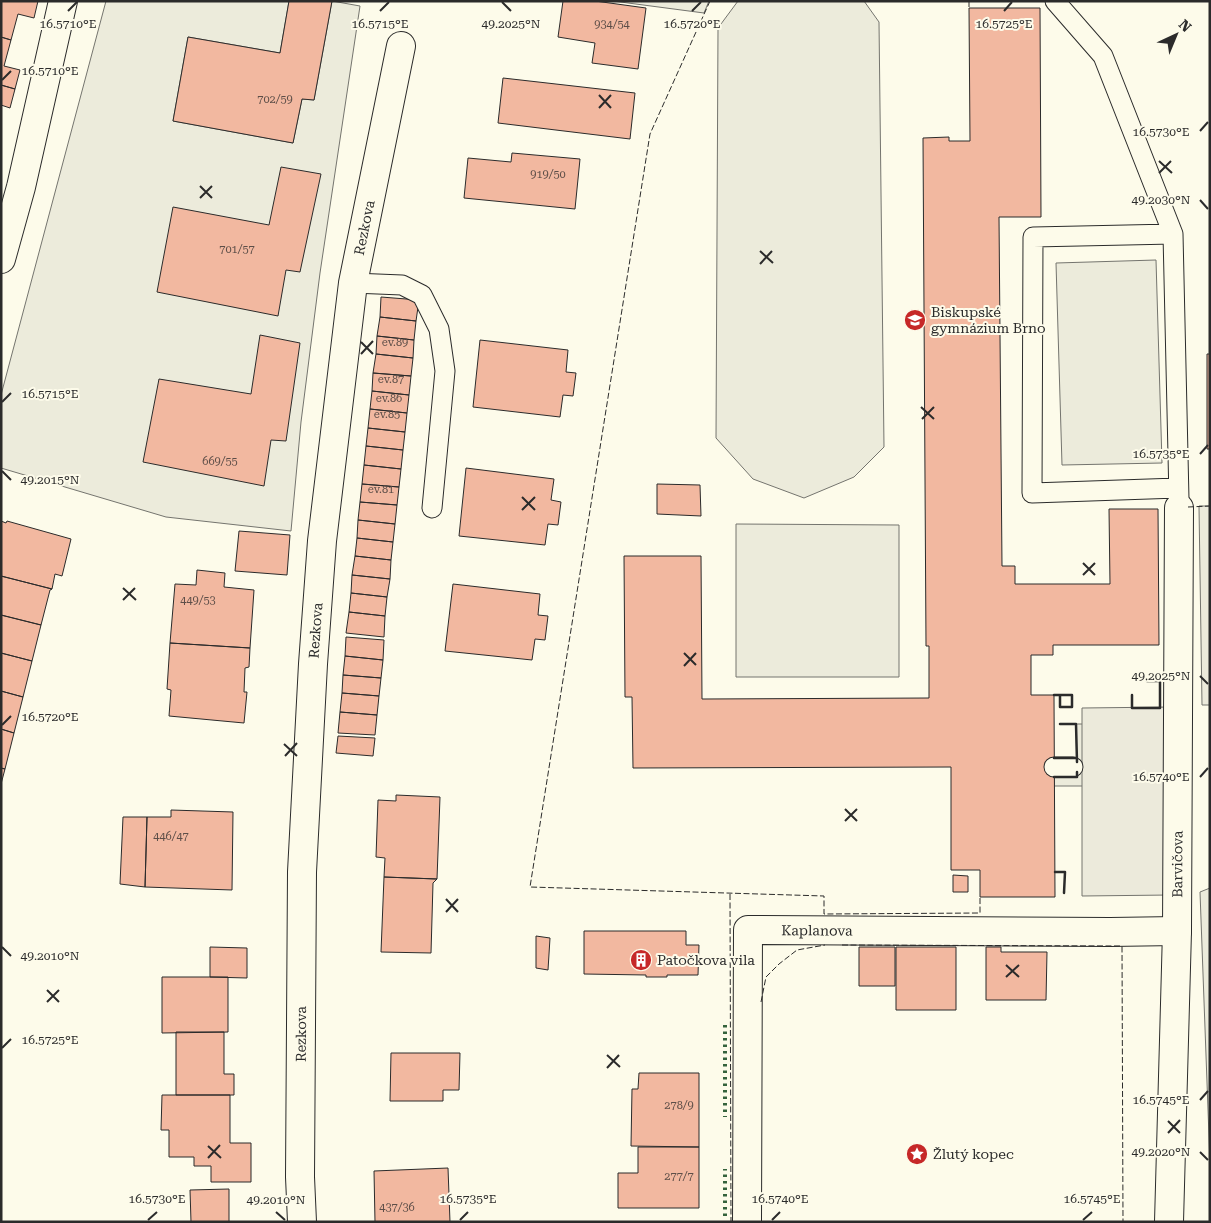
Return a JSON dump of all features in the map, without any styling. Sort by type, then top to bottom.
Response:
[{"type":"street","points":[[1,260],[21,187],[63,1]]},
{"type":"street","name":"Rezkova","points":[[302,1222],[300,1177],[302,872],[313,664],[322,541],[354,283],[401,46]]},
{"type":"street","name":"Barvičova","points":[[1169,1222],[1177,931],[1179,498]]},
{"type":"street","name":"Kaplanova","points":[[747,1222],[748,930],[1177,931]]},
{"type":"lane","points":[[1055,1],[1103,56],[1173,234],[1179,498],[1032,493],[1033,237],[1173,234]]},
{"type":"lane","points":[[354,283],[402,285],[422,295],[439,329],[445,371],[432,508]]},
{"type":"lane","points":[[1054,767],[1073,767]]},
{"type":"shaded area","points":[[106,1],[289,1],[280,53],[188,37],[173,121],[293,143],[302,99],[314,100],[332,1],[360,6],[320,273],[301,422],[291,531],[166,517],[1,468],[1,395]]},
{"type":"shaded area","points":[[613,1],[709,1],[704,13]]},
{"type":"shaded area","points":[[738,1],[864,1],[879,22],[884,447],[854,477],[804,498],[753,479],[716,438],[718,28]]},
{"type":"shaded area","points":[[1156,260],[1162,463],[1062,465],[1056,263]]},
{"type":"shaded area","points":[[1199,506],[1210,506],[1210,705],[1202,705]]},
{"type":"shaded area","points":[[736,524],[899,525],[899,677],[736,677]]},
{"type":"shaded area","points":[[1170,707],[1170,895],[1082,896],[1082,708]]},
{"type":"shaded area","points":[[1076,724],[1083,724],[1083,786],[1054,786],[1054,777],[1077,777]]},
{"type":"shaded area","points":[[1210,888],[1210,1164],[1200,892]]},
{"type":"building","points":[[1,1],[38,1],[34,18],[18,14],[11,40],[1,37]]},
{"type":"building","points":[[289,1],[332,1],[314,100],[302,99],[293,143],[173,121],[188,37],[280,53]]},
{"type":"building","points":[[563,1],[595,1],[646,8],[638,69],[592,63],[595,43],[558,37]]},
{"type":"building","points":[[969,8],[1040,8],[1041,217],[999,217],[1002,566],[1015,566],[1015,584],[1110,584],[1109,509],[1158,509],[1159,645],[1053,645],[1053,655],[1031,655],[1031,695],[1054,695],[1055,897],[980,897],[980,870],[951,870],[951,767],[633,768],[632,697],[625,697],[624,556],[701,556],[702,699],[929,698],[929,646],[926,646],[923,138],[949,137],[949,141],[970,141]]},
{"type":"building","points":[[1,37],[11,40],[4,66],[20,70],[15,89],[1,85]]},
{"type":"building","points":[[503,78],[635,93],[630,139],[498,123]]},
{"type":"building","points":[[1,85],[15,89],[10,108],[1,105]]},
{"type":"building","points":[[512,153],[580,159],[575,209],[464,198],[468,158],[511,162]]},
{"type":"building","points":[[281,167],[321,174],[300,272],[286,270],[278,316],[157,292],[173,207],[269,225]]},
{"type":"building","points":[[381,297],[419,300],[416,321],[380,317]]},
{"type":"building","points":[[380,317],[416,321],[414,340],[377,336]]},
{"type":"building","points":[[260,335],[300,343],[286,441],[271,440],[264,486],[143,462],[159,379],[251,394]]},
{"type":"building","points":[[377,336],[414,340],[413,358],[376,354]]},
{"type":"building","points":[[480,340],[568,350],[566,372],[576,373],[573,396],[563,395],[560,417],[473,407]]},
{"type":"building","points":[[376,354],[413,358],[411,376],[373,373]]},
{"type":"building","points":[[1207,354],[1210,354],[1210,449],[1207,449]]},
{"type":"building","points":[[373,373],[411,376],[409,395],[372,391]]},
{"type":"building","points":[[372,391],[409,395],[407,413],[370,409]]},
{"type":"building","points":[[370,409],[407,413],[405,432],[368,428]]},
{"type":"building","points":[[368,428],[405,432],[403,450],[366,446]]},
{"type":"building","points":[[366,446],[403,450],[401,469],[364,465]]},
{"type":"building","points":[[364,465],[401,469],[399,487],[362,484]]},
{"type":"building","points":[[466,468],[554,479],[551,500],[561,502],[558,525],[548,524],[545,545],[459,536]]},
{"type":"building","points":[[362,484],[399,487],[397,505],[360,502]]},
{"type":"building","points":[[657,484],[700,485],[701,516],[657,514]]},
{"type":"building","points":[[360,502],[397,505],[395,524],[358,520]]},
{"type":"building","points":[[358,520],[395,524],[393,542],[357,538]]},
{"type":"building","points":[[1,521],[71,539],[62,576],[55,574],[52,589],[1,576]]},
{"type":"building","points":[[239,531],[290,535],[287,575],[235,571]]},
{"type":"building","points":[[357,538],[393,542],[391,560],[355,556]]},
{"type":"building","points":[[355,556],[391,560],[390,579],[352,575]]},
{"type":"building","points":[[197,570],[225,573],[224,587],[254,590],[250,648],[170,643],[175,584],[196,585]]},
{"type":"building","points":[[352,575],[390,579],[387,597],[351,593]]},
{"type":"building","points":[[1,576],[52,589],[50,590],[41,625],[1,615]]},
{"type":"building","points":[[453,584],[540,594],[538,615],[548,616],[545,640],[535,639],[532,660],[445,651]]},
{"type":"building","points":[[351,593],[387,597],[385,616],[349,612]]},
{"type":"building","points":[[349,612],[385,616],[384,637],[346,633]]},
{"type":"building","points":[[1,615],[41,625],[32,661],[1,653]]},
{"type":"building","points":[[346,637],[384,640],[383,660],[345,656]]},
{"type":"building","points":[[170,643],[250,648],[249,667],[245,668],[244,692],[247,692],[244,723],[169,716],[171,690],[167,689]]},
{"type":"building","points":[[1,653],[32,661],[23,697],[1,691]]},
{"type":"building","points":[[345,656],[383,660],[381,678],[343,675]]},
{"type":"building","points":[[343,675],[381,678],[379,696],[342,693]]},
{"type":"building","points":[[1,691],[23,697],[14,733],[1,729]]},
{"type":"building","points":[[342,693],[379,696],[377,715],[340,712]]},
{"type":"building","points":[[340,712],[377,715],[375,735],[338,733]]},
{"type":"building","points":[[1,729],[14,733],[5,769],[1,768]]},
{"type":"building","points":[[338,736],[375,738],[373,756],[336,753]]},
{"type":"building","points":[[1,768],[5,769],[1,784]]},
{"type":"building","points":[[396,795],[440,797],[437,879],[384,877],[385,858],[376,857],[378,800],[396,801]]},
{"type":"building","points":[[171,810],[233,812],[232,890],[145,887],[147,817],[171,817]]},
{"type":"building","points":[[123,817],[147,817],[145,887],[120,884]]},
{"type":"building","points":[[953,875],[968,876],[968,892],[953,892]]},
{"type":"building","points":[[384,877],[437,879],[433,883],[431,953],[381,952]]},
{"type":"building","name":"Patočkova vila","points":[[584,931],[686,931],[686,945],[699,945],[698,975],[646,977],[646,975],[584,974]]},
{"type":"building","points":[[536,936],[550,938],[548,970],[536,968]]},
{"type":"building","points":[[210,947],[247,948],[247,978],[210,977]]},
{"type":"building","points":[[859,947],[895,947],[895,986],[859,986]]},
{"type":"building","points":[[896,947],[956,947],[956,1010],[896,1010]]},
{"type":"building","points":[[986,947],[1001,947],[1001,952],[1047,952],[1046,1000],[986,1000]]},
{"type":"building","points":[[162,977],[228,977],[228,1032],[162,1033]]},
{"type":"building","points":[[176,1032],[224,1032],[224,1074],[234,1074],[234,1095],[176,1095]]},
{"type":"building","points":[[391,1053],[460,1053],[459,1090],[443,1090],[443,1101],[390,1101]]},
{"type":"building","points":[[639,1073],[699,1073],[699,1147],[631,1146],[632,1089],[638,1089]]},
{"type":"building","points":[[162,1095],[230,1095],[230,1143],[251,1143],[251,1182],[211,1182],[211,1166],[194,1166],[194,1157],[169,1157],[169,1130],[161,1130]]},
{"type":"building","points":[[638,1147],[699,1147],[699,1208],[618,1208],[618,1173],[638,1173]]},
{"type":"building","points":[[448,1168],[450,1222],[375,1222],[374,1171]]},
{"type":"building","points":[[229,1189],[229,1222],[191,1222],[190,1190]]},
{"type":"hedge","points":[[725,1025],[725,1117]]},
{"type":"hedge","points":[[725,1169],[725,1216]]},
{"type":"fence","points":[[710,1],[650,134],[530,887],[824,896],[824,914],[980,913],[980,897]]},
{"type":"fence","points":[[969,1],[969,8]]},
{"type":"fence","points":[[1188,507],[1210,506]]},
{"type":"fence","points":[[730,894],[731,1222]]},
{"type":"fence","points":[[761,1002],[766,977],[779,964],[797,950],[825,945]]},
{"type":"fence","points":[[842,945],[1122,946],[1123,1222]]},
{"type":"wall","points":[[1132,695],[1132,708],[1160,708],[1160,681],[1147,681]]},
{"type":"wall","points":[[1054,695],[1072,695],[1072,707],[1060,707],[1060,695]]},
{"type":"wall","points":[[1060,724],[1076,724],[1077,762]]},
{"type":"wall","points":[[1054,758],[1076,758]]},
{"type":"wall","points":[[1054,777],[1077,777],[1077,772]]},
{"type":"wall","points":[[1055,872],[1065,872],[1064,893]]},
{"type":"place","name":"Biskupské gymnázium Brno","points":[[915,320]]},
{"type":"place","name":"Patočkova vila","points":[[641,960]]},
{"type":"place","name":"Žlutý kopec","points":[[917,1154]]}]
